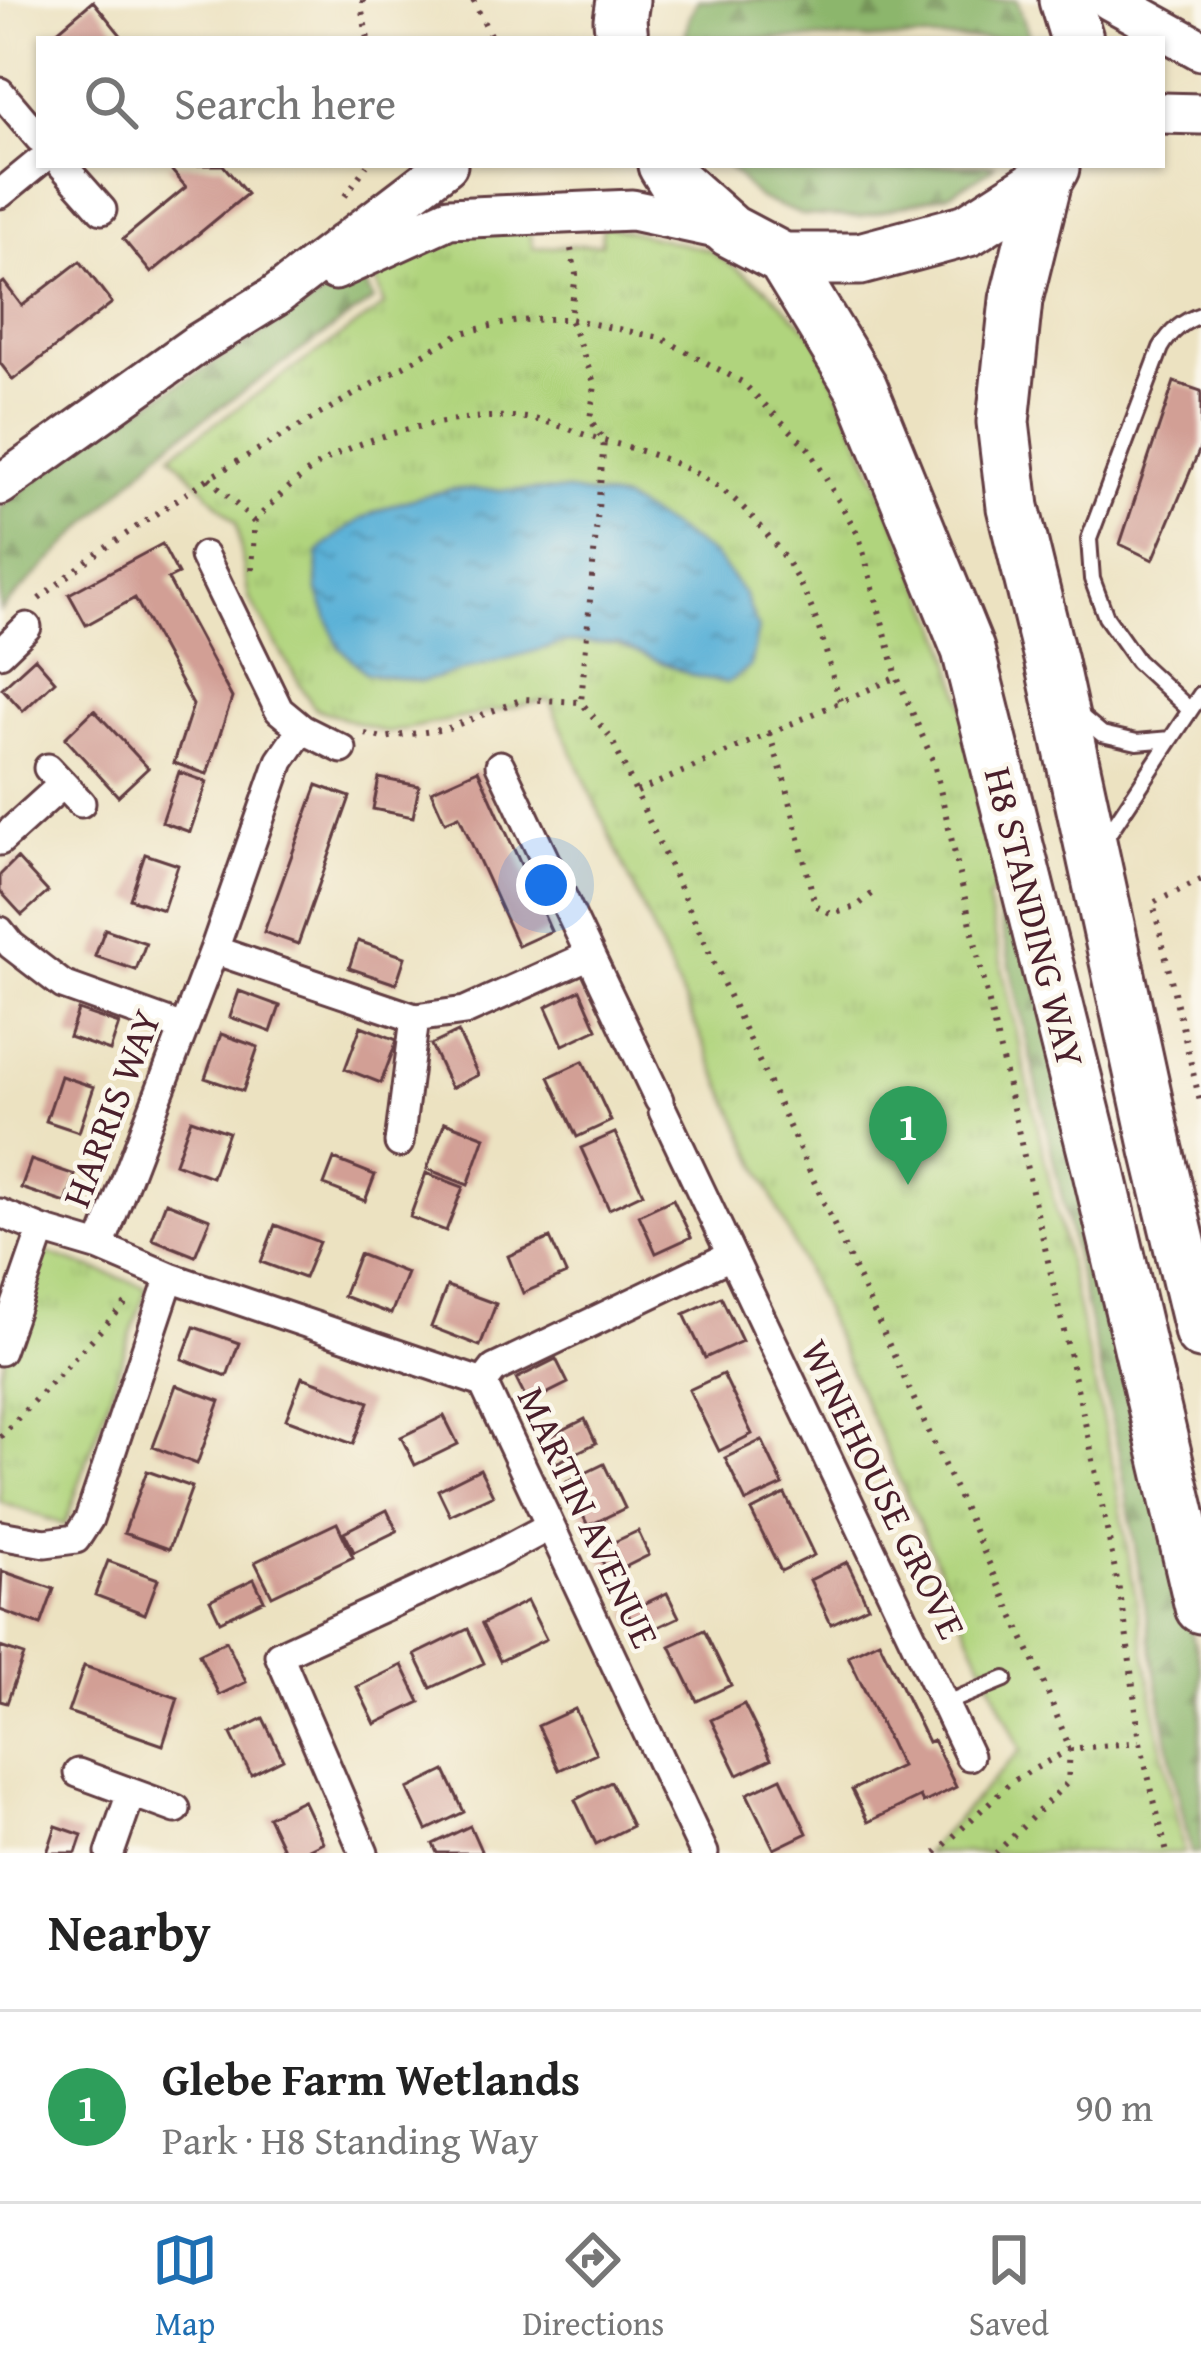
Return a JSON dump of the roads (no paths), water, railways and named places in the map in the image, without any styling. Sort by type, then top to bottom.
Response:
[{"type":"highway","points":[[1065,0],[1076,36]]},
{"type":"highway","points":[[666,168],[730,231],[784,259],[860,259],[968,230],[1050,173]]},
{"type":"highway","name":"H8 STANDING WAY","points":[[1050,173],[1016,300],[1003,422],[1013,507],[1201,1334]]},
{"type":"highway","name":"H8 STANDING WAY","points":[[784,259],[861,387],[968,650],[1098,1168],[1201,1606]]},
{"type":"street","points":[[1109,0],[1201,50]]},
{"type":"street","points":[[0,92],[36,134]]},
{"type":"street","points":[[1165,112],[1201,114]]},
{"type":"street","points":[[0,194],[36,164]]},
{"type":"street","points":[[65,168],[102,210]]},
{"type":"street","points":[[0,485],[196,345],[274,297],[443,168]]},
{"type":"street","points":[[274,297],[449,218],[632,210],[730,231]]},
{"type":"street","points":[[203,556],[279,710],[302,729],[347,740]]},
{"type":"street","points":[[0,653],[33,613]]},
{"type":"street","name":"HARRIS WAY","points":[[163,1274],[100,1247],[214,950],[280,761],[302,729]]},
{"type":"street","name":"WINEHOUSE GROVE","points":[[500,765],[969,1756]]},
{"type":"street","points":[[0,841],[64,785]]},
{"type":"street","points":[[0,931],[63,985],[184,1028]]},
{"type":"street","points":[[214,950],[415,1018],[465,1011],[590,955]]},
{"type":"street","points":[[398,1143],[415,1018]]},
{"type":"street","points":[[0,1213],[100,1247]]},
{"type":"street","points":[[0,1351],[42,1230]]},
{"type":"street","points":[[483,1383],[494,1369],[730,1256]]},
{"type":"street","points":[[0,1535],[45,1543],[76,1539],[89,1519],[163,1274]]},
{"type":"street","name":"MARTIN AVENUE","points":[[163,1274],[483,1383],[704,1853]]},
{"type":"street","points":[[364,1853],[279,1655],[548,1527]]},
{"type":"street","points":[[78,1773],[176,1809]]},
{"type":"street","points":[[110,1853],[131,1793]]},
{"type":"lane","points":[[1190,710],[1137,661],[1106,617],[1092,579],[1089,539],[1161,348],[1169,335],[1201,316]]},
{"type":"lane","points":[[1051,662],[1074,710],[1102,734],[1137,742],[1171,739]]},
{"type":"lane","points":[[1094,857],[1201,694]]},
{"type":"lane","points":[[944,1704],[1005,1679]]},
{"type":"water","points":[[452,489],[568,491],[623,500],[669,526],[715,556],[744,594],[758,629],[750,667],[727,683],[694,676],[618,644],[568,642],[421,682],[366,673],[338,646],[317,589],[318,553],[349,527],[380,510]]},
{"type":"place","name":"Glebe Farm Wetlands","points":[[908,1185]]}]
